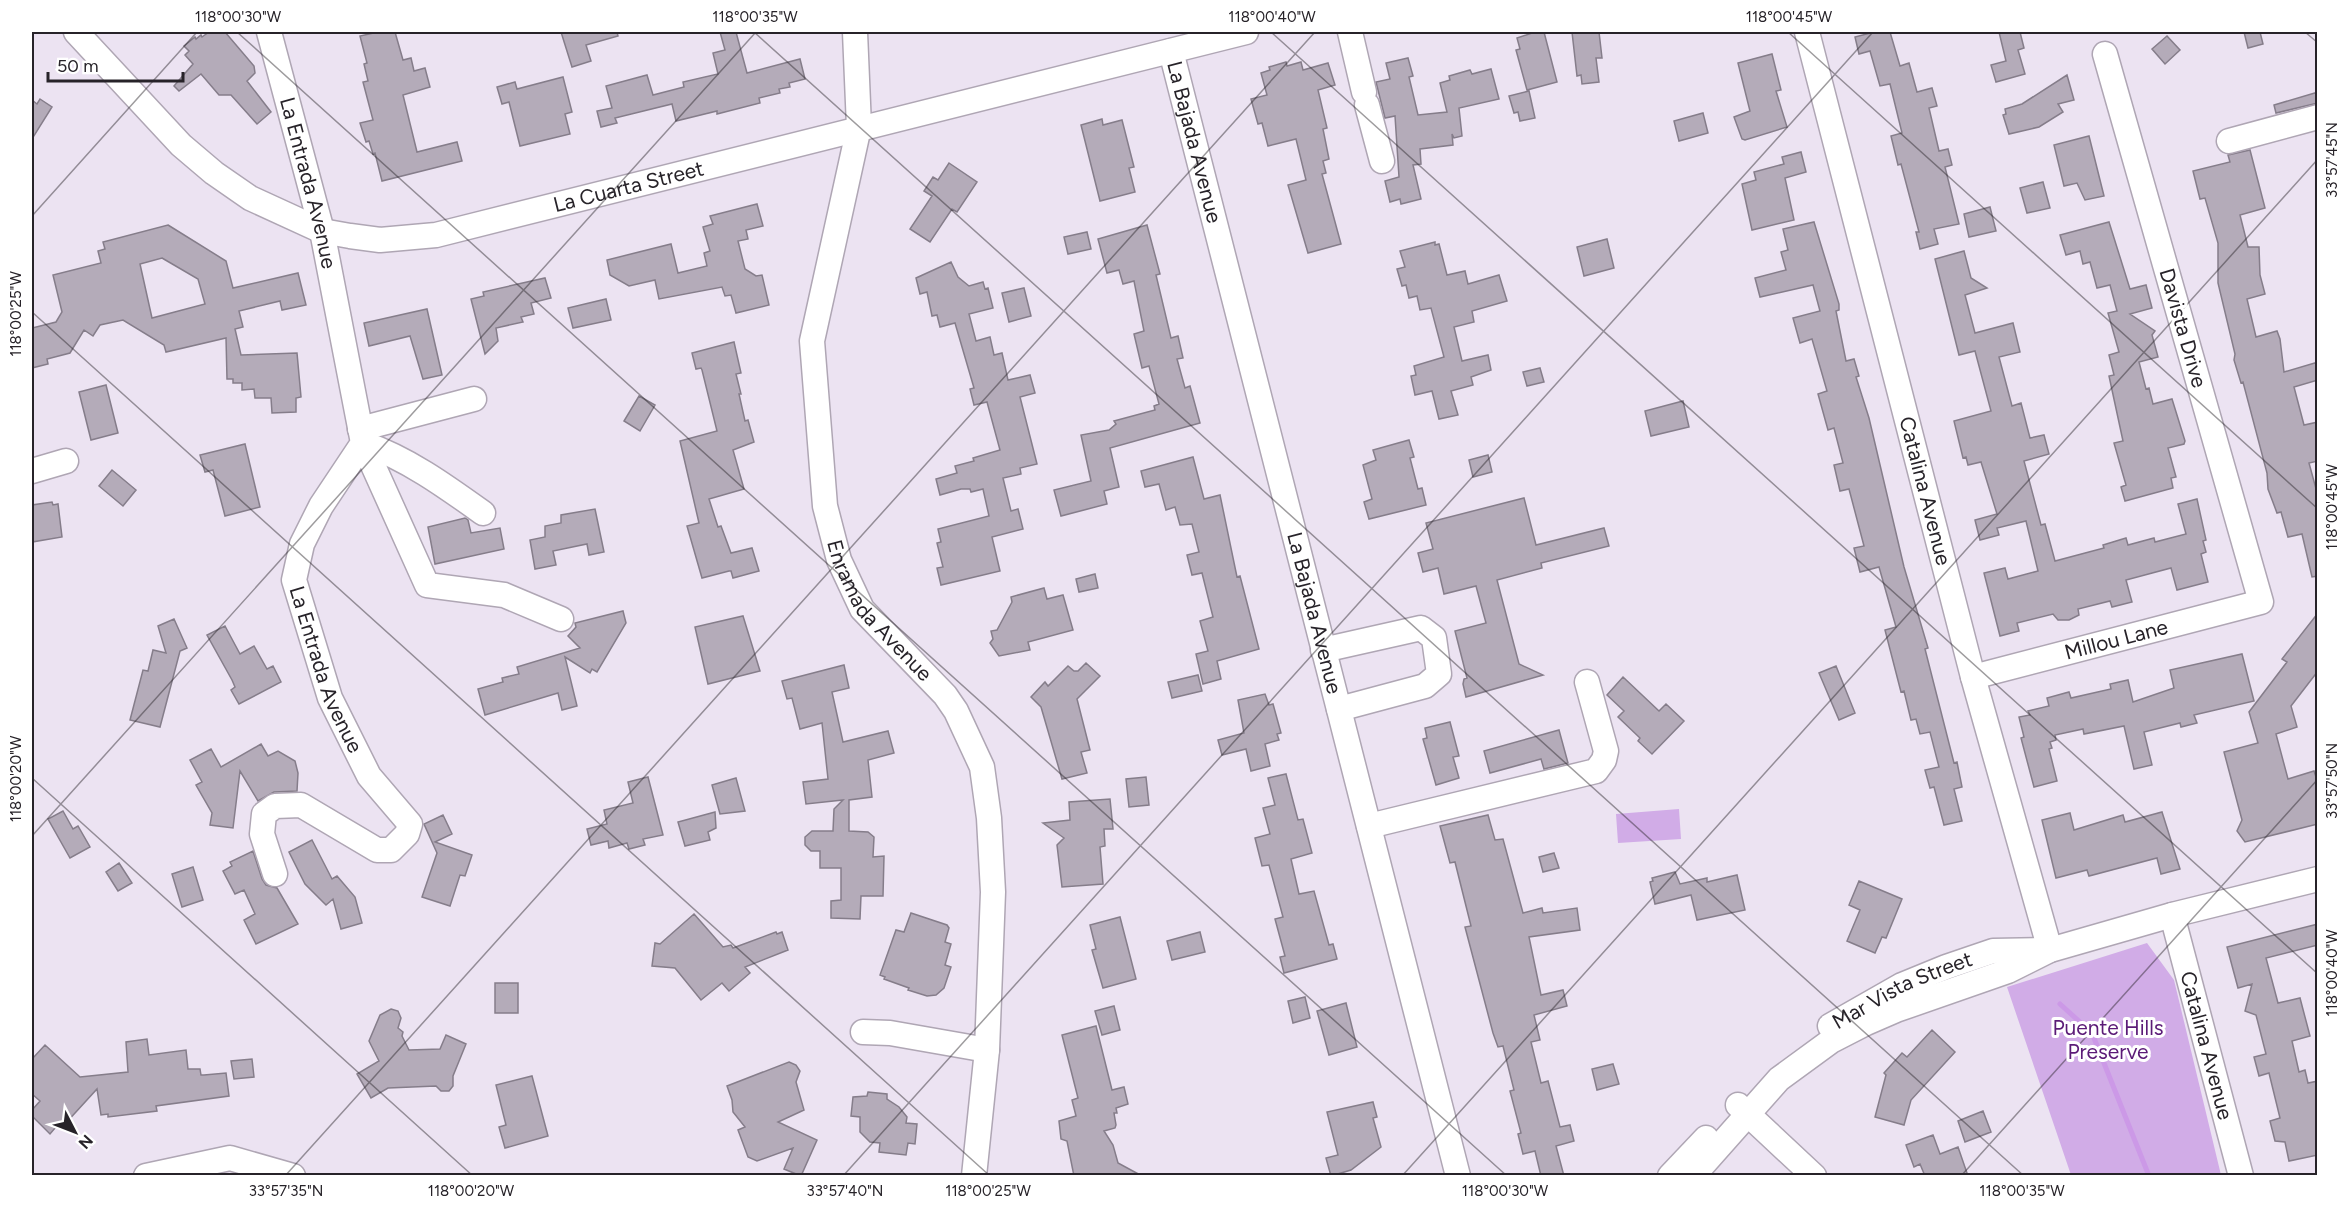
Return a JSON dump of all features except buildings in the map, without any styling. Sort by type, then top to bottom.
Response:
[{"type":"street","name":"La Cuarta Street","points":[[76,32],[181,145],[214,173],[250,198],[322,231],[380,240],[436,235],[1246,32]]},
{"type":"street","name":"La Entrada Avenue","points":[[269,32],[322,231],[361,436],[427,585],[504,595],[561,619]]},
{"type":"street","name":"Enramada Avenue","points":[[855,32],[859,128],[812,341],[825,506],[839,560],[862,609],[945,695],[956,711],[982,767],[993,892],[987,1050],[974,1176]]},
{"type":"street","points":[[1350,32],[1382,161]]},
{"type":"street","name":"Catalina Avenue","points":[[1807,32],[1973,676],[2050,950]]},
{"type":"street","name":"La Bajada Avenue","points":[[1171,51],[1458,1176]]},
{"type":"street","name":"Davista Drive","points":[[2105,54],[2261,602]]},
{"type":"street","points":[[2229,141],[2318,117]]},
{"type":"street","points":[[361,436],[474,399]]},
{"type":"street","name":"La Entrada Avenue","points":[[275,874],[262,834],[264,814],[275,806],[301,805],[377,850],[391,850],[407,834],[410,824],[369,776],[330,698],[294,580],[302,544],[361,436]]},
{"type":"street","points":[[361,436],[422,470],[483,513]]},
{"type":"street","points":[[32,471],[66,461]]},
{"type":"street","name":"Millou Lane","points":[[1973,676],[2261,602]]},
{"type":"street","points":[[1323,650],[1421,628],[1434,638],[1439,674],[1434,681],[1425,686],[1339,709]]},
{"type":"street","points":[[1368,826],[1596,771],[1604,760],[1606,751],[1587,682]]},
{"type":"street","name":"Mar Vista Street","points":[[1693,1176],[1743,1109],[1782,1062],[1833,1024],[1902,985],[1993,951],[2050,950],[2172,915],[2318,879]]},
{"type":"street","name":"Catalina Avenue","points":[[2172,915],[2241,1176]]},
{"type":"street","points":[[863,1032],[890,1033],[987,1050]]},
{"type":"street","points":[[1743,1109],[1814,1176]]},
{"type":"street","name":"Mar Vista Street","points":[[1670,1176],[1743,1109]]},
{"type":"street","points":[[146,1176],[230,1158],[293,1176]]},
{"type":"green space","points":[[1679,809],[1681,839],[1618,843],[1616,814]]},
{"type":"green space","name":"Puente Hills Preserve","points":[[2147,943],[2174,980],[2221,1175],[2071,1175],[2007,987]]},
{"type":"waterway","points":[[2060,1004],[2092,1033],[2149,1176]]}]
